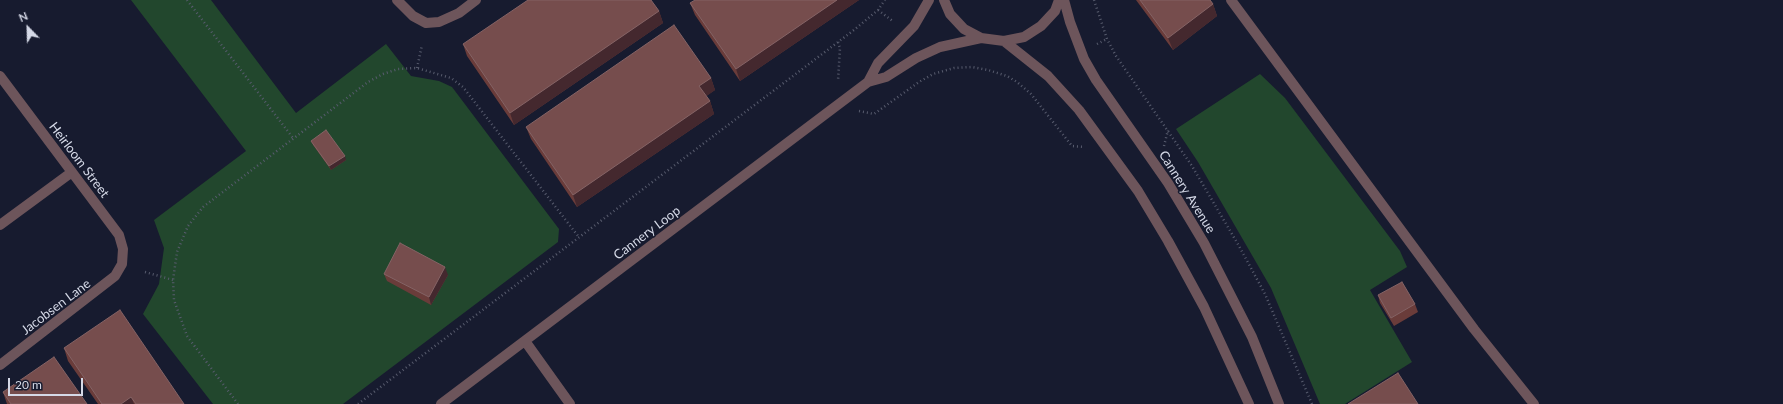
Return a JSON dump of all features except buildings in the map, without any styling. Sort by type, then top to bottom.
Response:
[{"type":"street","points":[[397,0],[413,16],[426,23],[439,22],[459,13],[476,0]]},
{"type":"street","points":[[868,82],[878,63],[914,26],[930,0]]},
{"type":"street","points":[[944,0],[950,14],[964,29],[981,38],[1004,41],[1024,37],[1042,26],[1055,11],[1059,0]]},
{"type":"street","name":"Cannery Avenue","points":[[1064,0],[1070,22],[1084,59],[1096,80],[1168,183],[1204,243],[1252,337],[1280,404]]},
{"type":"street","points":[[1231,0],[1474,329],[1534,404]]},
{"type":"street","points":[[868,82],[886,77],[916,58],[935,49],[981,38]]},
{"type":"street","points":[[1004,41],[1048,76],[1079,110],[1138,191],[1168,241],[1204,307],[1249,404]]},
{"type":"street","name":"Heirloom Street","points":[[0,76],[119,235],[123,249],[122,264]]},
{"type":"street","name":"Cannery Loop","points":[[441,404],[868,82]]},
{"type":"street","points":[[0,225],[72,172]]},
{"type":"street","name":"Jacobsen Lane","points":[[0,365],[106,285],[115,276],[122,264]]},
{"type":"street","points":[[525,341],[570,404]]},
{"type":"path","points":[[187,0],[293,138]]},
{"type":"path","points":[[358,404],[578,236],[838,42],[878,10],[885,0]]},
{"type":"path","points":[[1094,0],[1107,39],[1116,56],[1192,166],[1265,294],[1312,404]]},
{"type":"path","points":[[878,10],[900,26]]},
{"type":"path","points":[[838,42],[840,48],[836,106],[874,114],[919,82],[934,74],[954,68],[972,67],[988,70],[1006,76],[1017,82],[1031,94],[1072,146]]},
{"type":"path","points":[[418,68],[422,45]]},
{"type":"path","points":[[238,404],[187,336],[174,300],[173,280],[177,252],[188,226],[203,207],[368,82],[383,74],[398,69],[418,68],[451,78],[463,87],[578,236]]},
{"type":"path","points":[[145,272],[173,280]]},
{"type":"green space","points":[[131,0],[211,0],[296,113],[386,44],[411,76],[439,81],[452,87],[559,229],[558,242],[343,404],[213,404],[143,314],[159,284],[164,248],[154,220],[246,151]]},
{"type":"green space","points":[[1260,74],[1285,98],[1400,251],[1407,267],[1370,290],[1412,362],[1345,404],[1320,404],[1271,288],[1198,162],[1176,129]]}]
